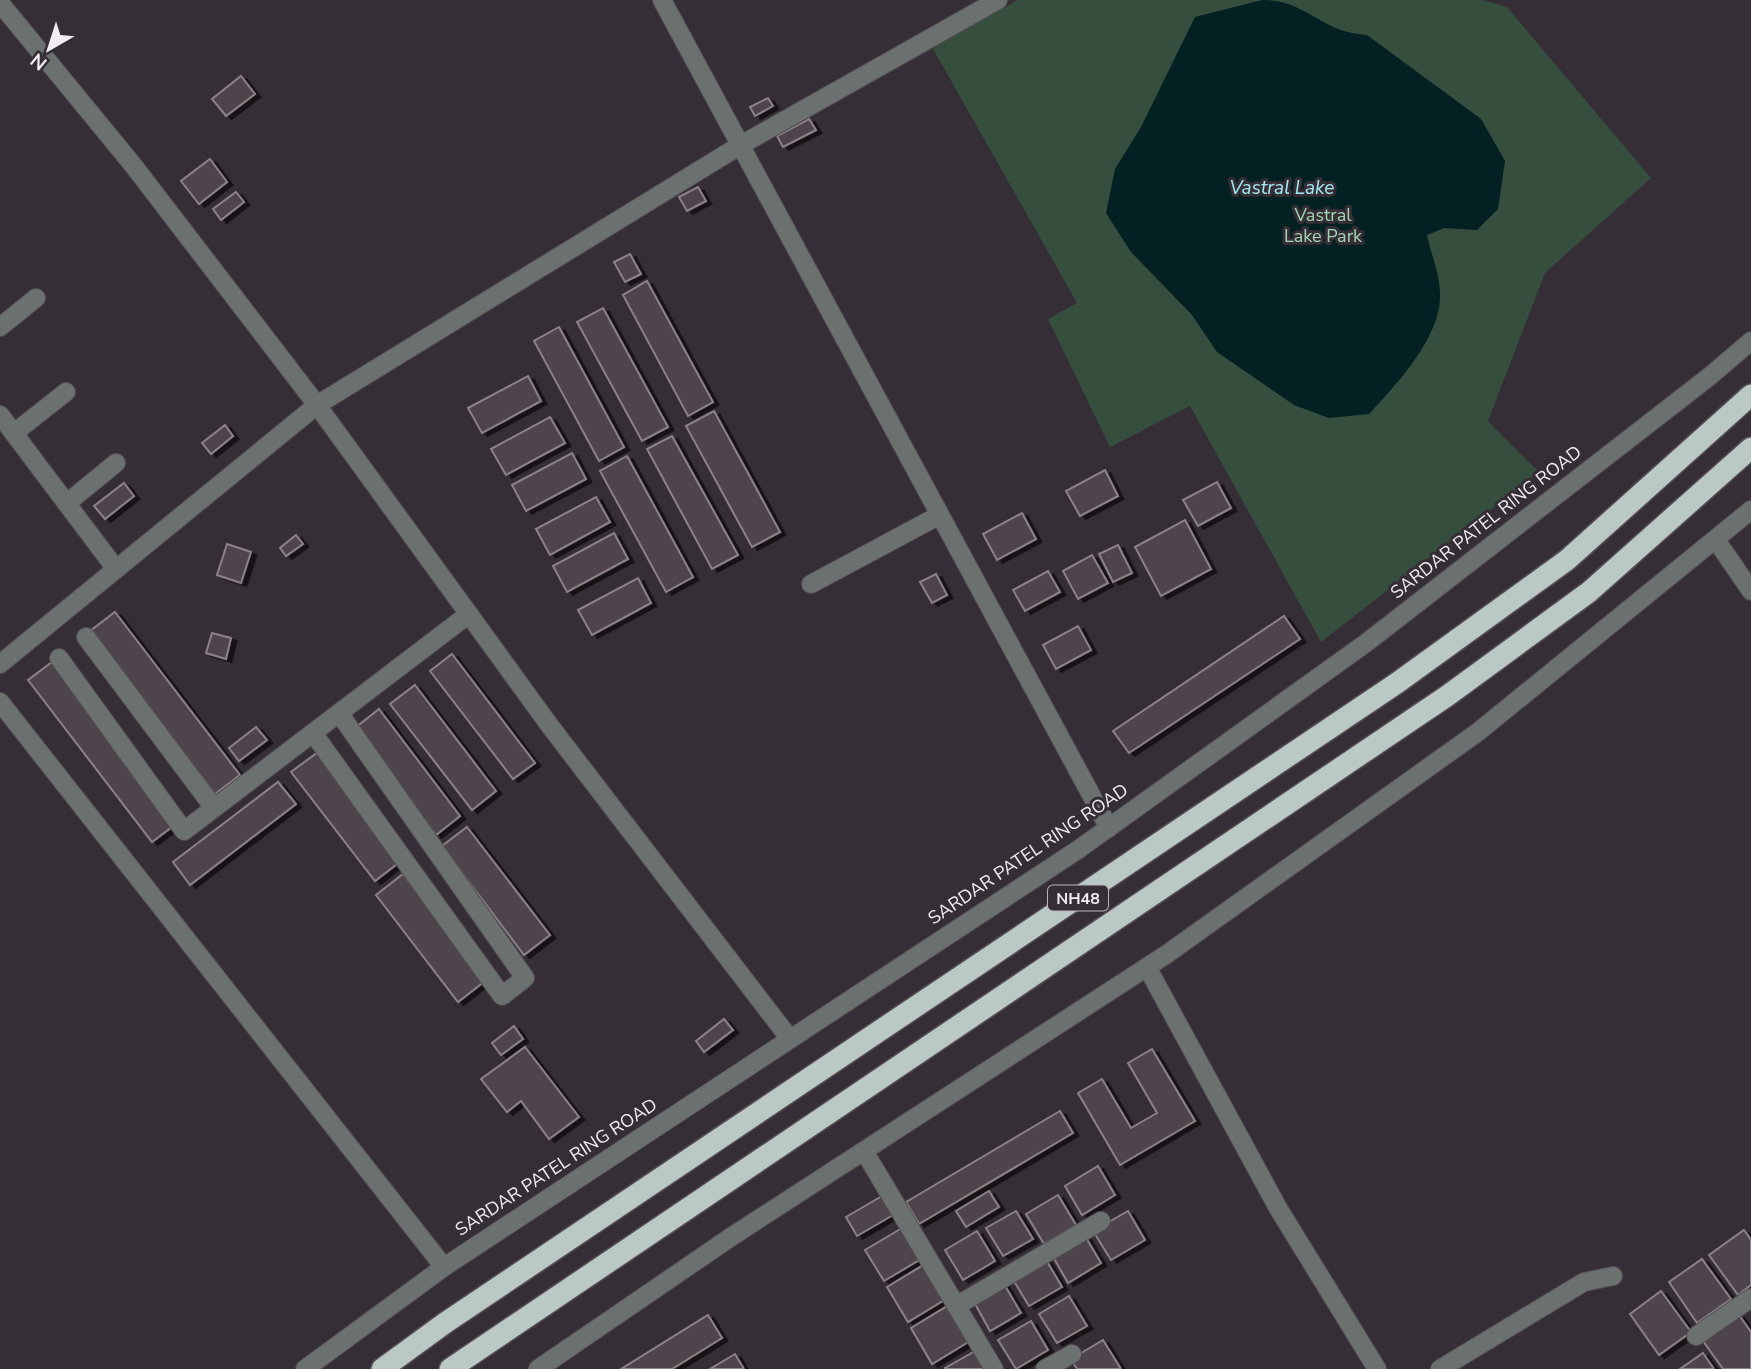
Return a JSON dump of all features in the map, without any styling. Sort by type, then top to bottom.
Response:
[{"type":"highway","name":"NH48","points":[[382,1369],[444,1323],[1398,683],[1567,560],[1751,395]]},
{"type":"highway","name":"NH48","points":[[450,1369],[1447,696],[1589,592],[1751,448]]},
{"type":"street","points":[[662,0],[938,516],[1109,828]]},
{"type":"street","points":[[0,664],[317,405],[739,145],[998,0]]},
{"type":"street","points":[[0,3],[133,165],[317,405],[558,737],[790,1039]]},
{"type":"street","points":[[0,327],[36,299]]},
{"type":"street","name":"SARDAR PATEL RING ROAD","points":[[305,1369],[444,1267],[1109,828],[1366,643],[1751,341]]},
{"type":"street","points":[[14,433],[66,392]]},
{"type":"street","points":[[0,415],[116,569]]},
{"type":"street","points":[[67,503],[116,463]]},
{"type":"street","points":[[538,1369],[864,1151],[1147,967],[1478,732],[1751,510]]},
{"type":"street","points":[[811,584],[938,516]]},
{"type":"street","points":[[1716,540],[1751,591]]},
{"type":"street","points":[[59,658],[184,831],[468,614]]},
{"type":"street","points":[[86,637],[214,808]]},
{"type":"street","points":[[0,702],[444,1267]]},
{"type":"street","points":[[313,733],[502,996],[526,978],[339,713]]},
{"type":"street","points":[[1147,967],[1279,1208],[1377,1369]]},
{"type":"street","points":[[864,1151],[994,1369]]},
{"type":"street","points":[[956,1306],[1101,1221]]},
{"type":"street","points":[[1440,1369],[1584,1282],[1614,1276]]},
{"type":"street","points":[[1696,1336],[1751,1298]]},
{"type":"street","points":[[1045,1369],[1072,1354]]},
{"type":"green space","name":"Vastral Lake Park","points":[[1018,0],[1482,0],[1507,7],[1651,178],[1545,273],[1488,421],[1539,472],[1321,642],[1190,406],[1110,447],[1048,319],[1077,303],[932,47]]},
{"type":"water","name":"Vastral Lake","points":[[1262,0],[1291,5],[1337,29],[1367,35],[1481,119],[1505,161],[1498,209],[1477,230],[1444,228],[1427,235],[1440,287],[1439,310],[1434,326],[1415,359],[1369,414],[1329,418],[1294,405],[1217,352],[1192,315],[1131,252],[1106,213],[1115,169],[1141,127],[1195,17]]},
{"type":"building","points":[[241,76],[255,94],[226,116],[212,99]]},
{"type":"building","points":[[768,98],[773,106],[755,116],[750,107]]},
{"type":"building","points":[[809,119],[816,130],[783,147],[777,136]]},
{"type":"building","points":[[210,159],[227,182],[199,204],[181,181]]},
{"type":"building","points":[[698,187],[706,201],[687,211],[679,197]]},
{"type":"building","points":[[236,192],[244,202],[221,220],[213,209]]},
{"type":"building","points":[[630,254],[641,274],[625,282],[614,262]]},
{"type":"building","points":[[647,281],[713,402],[688,416],[623,295]]},
{"type":"building","points":[[603,308],[668,427],[642,441],[577,322]]},
{"type":"building","points":[[559,327],[624,447],[599,461],[534,341]]},
{"type":"building","points":[[528,376],[541,401],[482,433],[468,408]]},
{"type":"building","points":[[714,411],[780,532],[752,547],[686,426]]},
{"type":"building","points":[[550,417],[565,443],[506,475],[491,449]]},
{"type":"building","points":[[225,425],[233,436],[211,454],[202,443]]},
{"type":"building","points":[[672,436],[738,555],[712,569],[647,449]]},
{"type":"building","points":[[572,453],[586,479],[526,511],[512,485]]},
{"type":"building","points":[[627,456],[693,577],[666,592],[600,471]]},
{"type":"building","points":[[1105,470],[1118,496],[1080,516],[1066,491]]},
{"type":"building","points":[[1217,482],[1231,508],[1198,526],[1183,500]]},
{"type":"building","points":[[124,483],[134,496],[105,519],[94,506]]},
{"type":"building","points":[[596,497],[610,522],[550,555],[536,529]]},
{"type":"building","points":[[1022,513],[1036,539],[997,560],[983,534]]},
{"type":"building","points":[[1185,520],[1211,569],[1161,596],[1135,547]]},
{"type":"building","points":[[614,533],[628,559],[567,592],[553,566]]},
{"type":"building","points":[[296,535],[303,544],[286,556],[280,548]]},
{"type":"building","points":[[227,544],[251,552],[241,583],[217,575]]},
{"type":"building","points":[[1118,545],[1132,573],[1113,582],[1099,554]]},
{"type":"building","points":[[1092,555],[1108,583],[1078,599],[1063,571]]},
{"type":"building","points":[[1048,571],[1060,592],[1025,611],[1013,590]]},
{"type":"building","points":[[936,574],[947,595],[932,603],[920,582]]},
{"type":"building","points":[[638,578],[651,603],[592,635],[578,610]]},
{"type":"building","points":[[115,612],[240,775],[215,794],[90,631]]},
{"type":"building","points":[[1284,616],[1300,639],[1129,753],[1113,731]]},
{"type":"building","points":[[1078,626],[1091,650],[1056,669],[1043,645]]},
{"type":"building","points":[[212,633],[231,638],[226,659],[206,653]]},
{"type":"building","points":[[452,654],[535,763],[513,779],[430,671]]},
{"type":"building","points":[[52,662],[176,824],[152,842],[28,680]]},
{"type":"building","points":[[415,685],[496,791],[472,810],[390,704]]},
{"type":"building","points":[[379,709],[460,816],[436,835],[355,728]]},
{"type":"building","points":[[256,727],[267,740],[239,761],[229,748]]},
{"type":"building","points":[[318,752],[401,861],[375,881],[291,772]]},
{"type":"building","points":[[278,782],[296,804],[190,885],[173,862]]},
{"type":"building","points":[[467,827],[550,935],[524,955],[442,846]]},
{"type":"building","points":[[403,874],[485,981],[458,1002],[376,895]]},
{"type":"building","points":[[724,1019],[733,1030],[704,1052],[696,1041]]},
{"type":"building","points":[[514,1026],[523,1039],[501,1055],[492,1043]]},
{"type":"building","points":[[525,1047],[579,1117],[549,1139],[521,1101],[507,1112],[481,1079]]},
{"type":"building","points":[[1152,1049],[1195,1121],[1120,1165],[1078,1093],[1102,1079],[1131,1128],[1157,1113],[1128,1063]]},
{"type":"building","points":[[1060,1111],[1073,1133],[919,1224],[906,1202]]},
{"type":"building","points":[[1098,1166],[1115,1195],[1082,1215],[1065,1186]]},
{"type":"building","points":[[989,1191],[999,1207],[966,1227],[956,1211]]},
{"type":"building","points":[[1058,1195],[1076,1225],[1044,1244],[1026,1214]]},
{"type":"building","points":[[882,1196],[893,1215],[857,1236],[846,1217]]},
{"type":"building","points":[[1016,1211],[1033,1239],[1003,1256],[986,1228]]},
{"type":"building","points":[[1128,1211],[1145,1240],[1111,1260],[1093,1231]]},
{"type":"building","points":[[902,1228],[921,1259],[884,1281],[865,1250]]},
{"type":"building","points":[[1744,1230],[1751,1240],[1751,1285],[1738,1295],[1709,1255]]},
{"type":"building","points":[[977,1231],[995,1261],[963,1280],[945,1250]]},
{"type":"building","points":[[1085,1236],[1101,1263],[1068,1283],[1052,1255]]},
{"type":"building","points":[[1045,1258],[1062,1287],[1029,1306],[1012,1278]]},
{"type":"building","points":[[1702,1259],[1731,1299],[1697,1323],[1669,1282]]},
{"type":"building","points":[[925,1264],[946,1299],[908,1322],[887,1287]]},
{"type":"building","points":[[1004,1284],[1021,1313],[990,1331],[974,1302]]},
{"type":"building","points":[[1661,1291],[1691,1332],[1659,1355],[1630,1314]]},
{"type":"building","points":[[1069,1296],[1087,1326],[1057,1343],[1039,1314]]},
{"type":"building","points":[[949,1305],[970,1341],[932,1364],[911,1328]]},
{"type":"building","points":[[708,1315],[722,1338],[672,1369],[621,1369]]},
{"type":"building","points":[[1739,1315],[1751,1332],[1751,1369],[1723,1369],[1703,1341]]},
{"type":"building","points":[[1031,1321],[1048,1350],[1016,1369],[998,1340]]},
{"type":"building","points":[[1103,1340],[1121,1369],[1077,1369],[1071,1359]]},
{"type":"building","points":[[977,1350],[988,1369],[945,1369],[945,1368]]},
{"type":"building","points":[[1703,1353],[1714,1369],[1680,1369]]},
{"type":"building","points":[[735,1354],[744,1369],[710,1369]]}]
